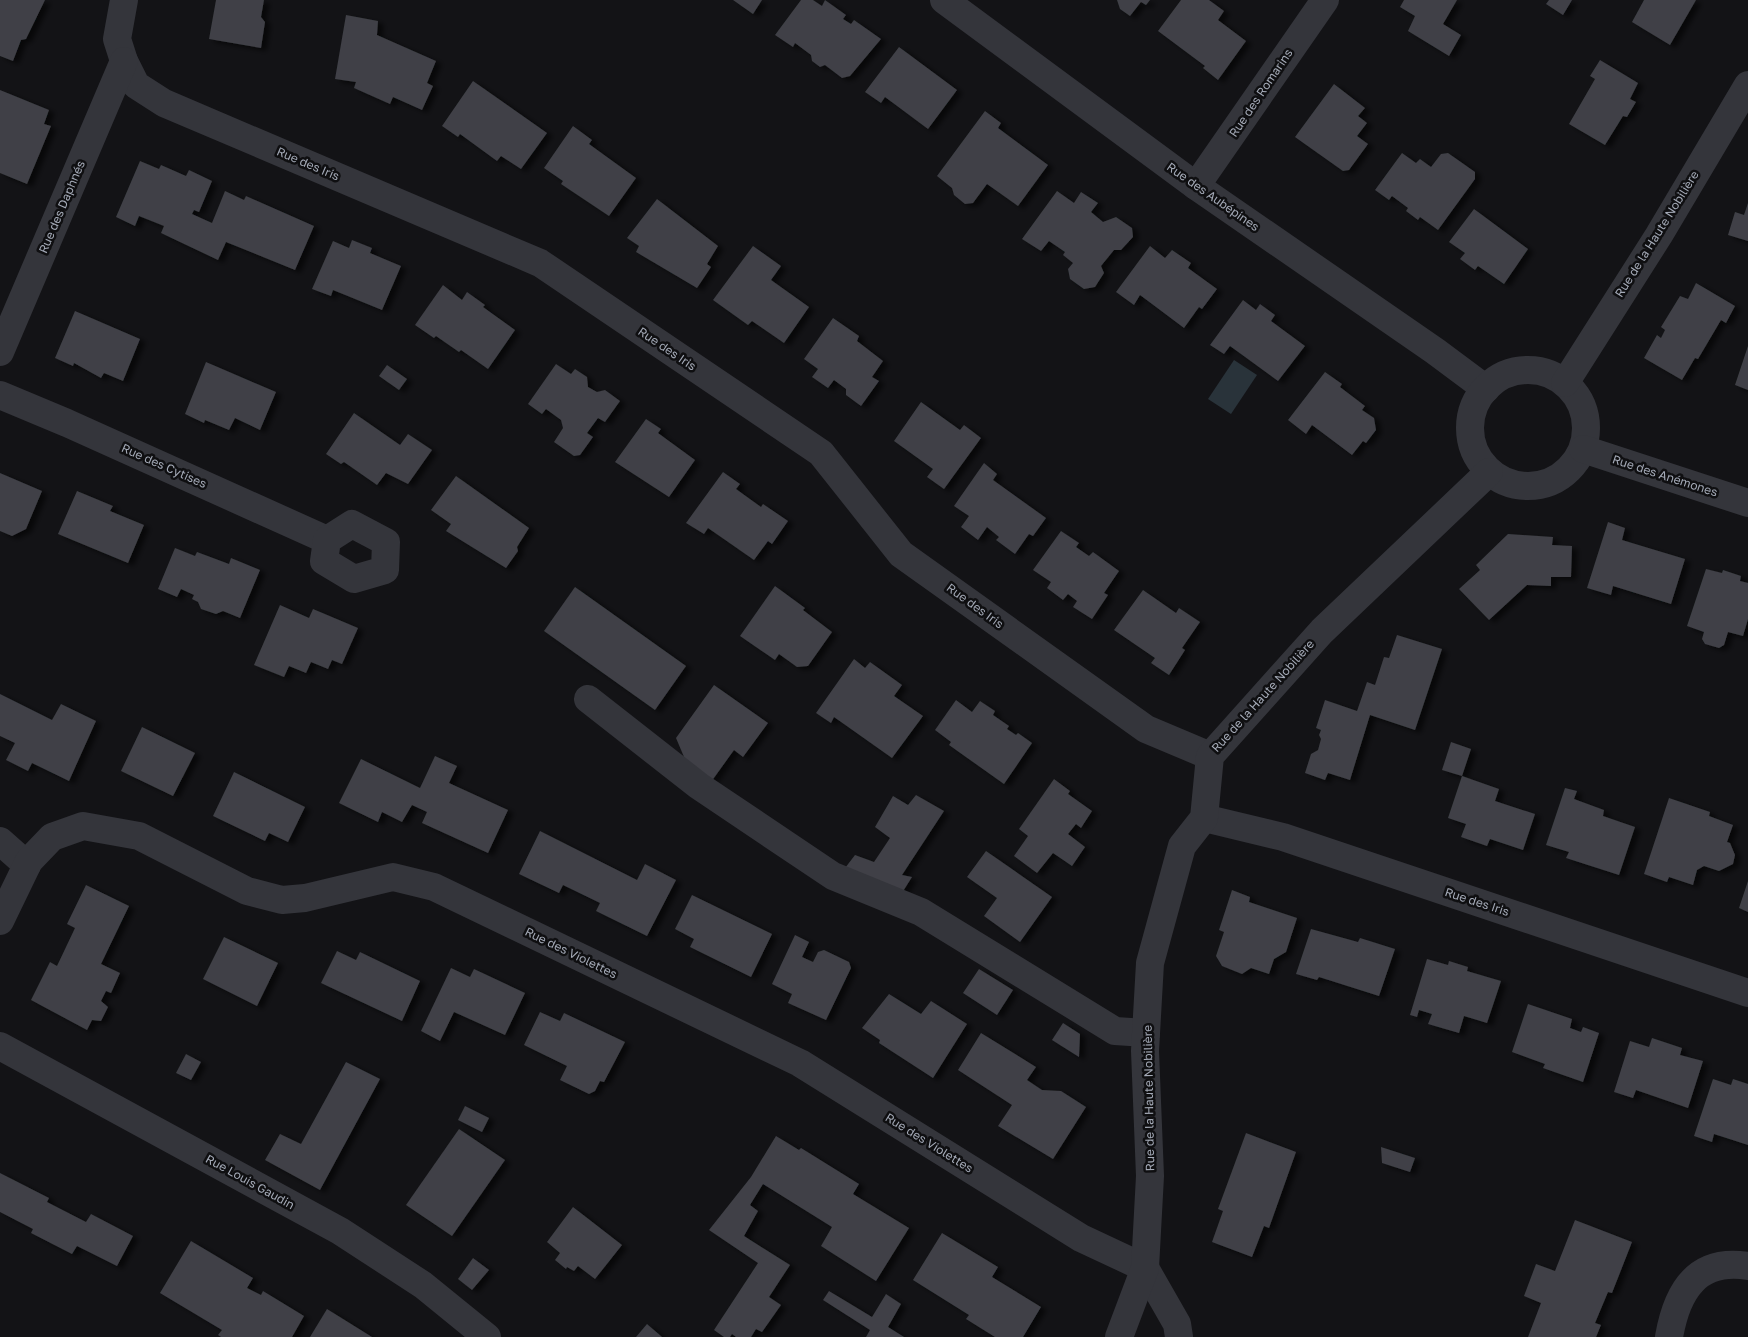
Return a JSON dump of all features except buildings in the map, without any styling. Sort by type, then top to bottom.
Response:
[{"type":"street","name":"Rue des Iris","points":[[124,0],[117,39],[124,61],[136,85],[164,103],[540,263],[821,453],[901,554],[1146,729],[1210,756]]},
{"type":"street","name":"Rue des Aubépines","points":[[944,0],[1196,186],[1423,343],[1486,389]]},
{"type":"street","name":"Rue des Romarins","points":[[1196,186],[1325,0]]},
{"type":"street","name":"Rue des Daphnés","points":[[0,352],[124,61]]},
{"type":"street","name":"Rue de la Haute Nobilière","points":[[1566,383],[1659,235],[1748,84]]},
{"type":"street","points":[[1533,370],[1550,374],[1566,383],[1577,397],[1585,413],[1586,431],[1583,449],[1574,465],[1559,477],[1542,485],[1523,486],[1505,482],[1489,472],[1478,457],[1471,440],[1471,422],[1476,404],[1486,389],[1500,378],[1516,372],[1533,370]]},
{"type":"street","name":"Rue des Cytises","points":[[0,395],[67,422],[327,540]]},
{"type":"street","name":"Rue des Anémones","points":[[1583,449],[1748,503]]},
{"type":"street","name":"Rue de la Haute Nobilière","points":[[1119,1337],[1145,1268],[1150,1176],[1146,1033],[1150,963],[1182,846],[1204,818],[1210,756],[1322,631],[1489,472]]},
{"type":"street","points":[[588,700],[699,786],[832,876],[921,912],[1116,1032],[1146,1033]]},
{"type":"street","name":"Rue des Iris","points":[[1204,818],[1293,840],[1748,993]]},
{"type":"street","name":"Rue des Violettes","points":[[0,921],[27,865],[52,837],[83,826],[139,836],[247,891],[282,900],[305,898],[392,877],[434,887],[800,1063],[1081,1238],[1145,1268]]},
{"type":"street","points":[[0,841],[27,865]]},
{"type":"street","name":"Rue Louis Gaudin","points":[[0,1046],[340,1231],[423,1285],[487,1337]]},
{"type":"street","points":[[1668,1337],[1672,1317],[1686,1286],[1710,1267],[1737,1264],[1748,1266]]},
{"type":"street","points":[[1145,1268],[1176,1324],[1179,1337]]},
{"type":"shaded area","points":[[1234,360],[1257,375],[1231,414],[1208,399]]}]
